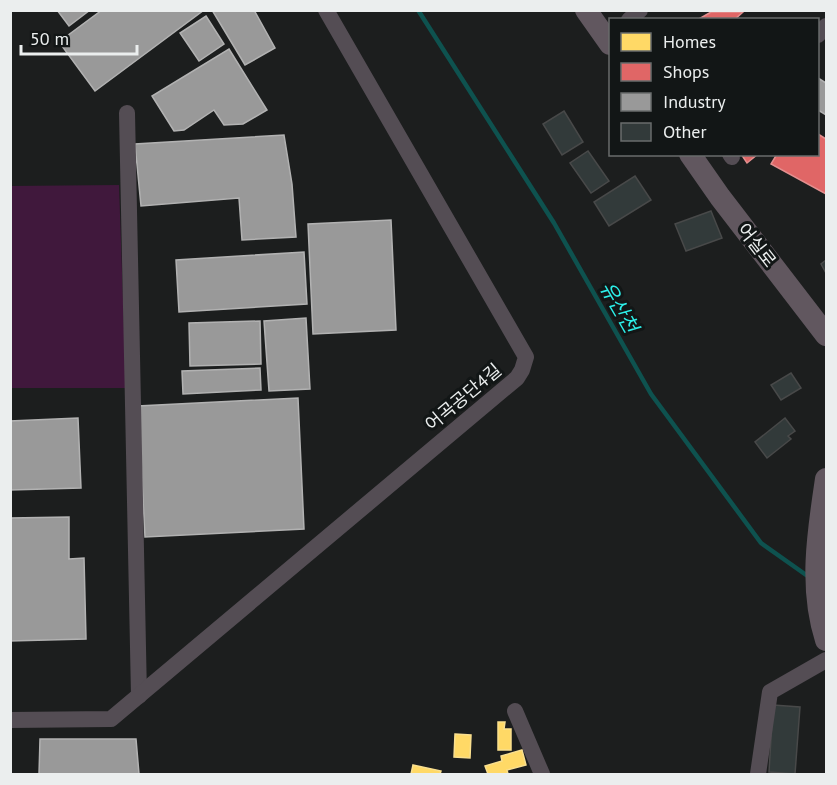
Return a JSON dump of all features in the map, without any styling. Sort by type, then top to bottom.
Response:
[{"type":"main road","points":[[586,10],[609,38]]},
{"type":"main road","name":"어실로","points":[[691,156],[726,205],[826,335]]},
{"type":"main road","points":[[823,630],[816,594],[816,568],[825,486]]},
{"type":"street","name":"어곡공단4길","points":[[10,720],[111,719],[517,378],[522,370],[526,357],[326,10]]},
{"type":"street","points":[[127,113],[139,696]]},
{"type":"street","points":[[758,774],[770,692],[826,660]]},
{"type":"street","points":[[515,711],[542,774]]},
{"type":"shaded area","points":[[119,185],[126,388],[11,388],[10,186]]},
{"type":"building: Homes","points":[[498,722],[505,722],[504,729],[511,729],[511,750],[498,750]]},
{"type":"building: Homes","points":[[455,734],[471,735],[470,758],[454,757]]},
{"type":"building: Homes","points":[[522,750],[526,765],[507,770],[508,774],[488,774],[485,766],[502,761],[501,756]]},
{"type":"building: Homes","points":[[413,765],[441,771],[440,774],[411,774]]},
{"type":"building: Shops","points":[[711,12],[743,12],[736,18],[700,18]]},
{"type":"building: Shops","points":[[819,135],[826,139],[826,194],[771,164],[776,156],[819,156]]},
{"type":"building: Shops","points":[[742,156],[756,156],[747,163]]},
{"type":"building: Industry","points":[[57,10],[90,10],[69,26]]},
{"type":"building: Industry","points":[[102,10],[204,10],[95,91],[59,42]]},
{"type":"building: Industry","points":[[212,10],[254,10],[275,48],[245,65]]},
{"type":"building: Industry","points":[[206,16],[224,44],[199,61],[180,33]]},
{"type":"building: Industry","points":[[229,49],[267,110],[243,124],[224,125],[214,110],[184,130],[174,131],[152,96]]},
{"type":"building: Industry","points":[[819,79],[826,83],[826,115],[819,111]]},
{"type":"building: Industry","points":[[284,135],[292,184],[296,237],[242,240],[239,198],[141,206],[135,144]]},
{"type":"building: Industry","points":[[391,220],[396,330],[313,334],[308,224]]},
{"type":"building: Industry","points":[[304,252],[307,304],[179,312],[176,260]]},
{"type":"building: Industry","points":[[306,318],[310,389],[269,391],[264,321]]},
{"type":"building: Industry","points":[[260,321],[261,364],[190,366],[189,323]]},
{"type":"building: Industry","points":[[260,368],[261,390],[183,394],[182,371]]},
{"type":"building: Industry","points":[[298,398],[304,529],[145,537],[138,406]]},
{"type":"building: Industry","points":[[78,418],[81,488],[10,490],[10,421]]},
{"type":"building: Industry","points":[[69,517],[69,559],[84,558],[86,639],[10,641],[10,518]]},
{"type":"building: Industry","points":[[40,739],[136,739],[139,774],[39,774]]},
{"type":"building: Other","points":[[564,111],[583,142],[562,155],[543,124]]},
{"type":"building: Other","points":[[588,151],[609,181],[591,193],[570,163]]},
{"type":"building: Other","points":[[635,176],[651,200],[609,226],[594,202]]},
{"type":"building: Other","points":[[711,211],[722,238],[686,251],[675,224]]},
{"type":"building: Other","points":[[826,260],[826,273],[821,264]]},
{"type":"building: Other","points":[[791,373],[801,388],[781,400],[771,385]]},
{"type":"building: Other","points":[[785,418],[795,431],[788,436],[791,439],[767,458],[755,442]]},
{"type":"building: Other","points":[[773,705],[800,707],[795,774],[769,772]]},
{"type":"waterway","name":"유산천","points":[[418,10],[554,223],[651,394],[761,543],[809,577]]}]
